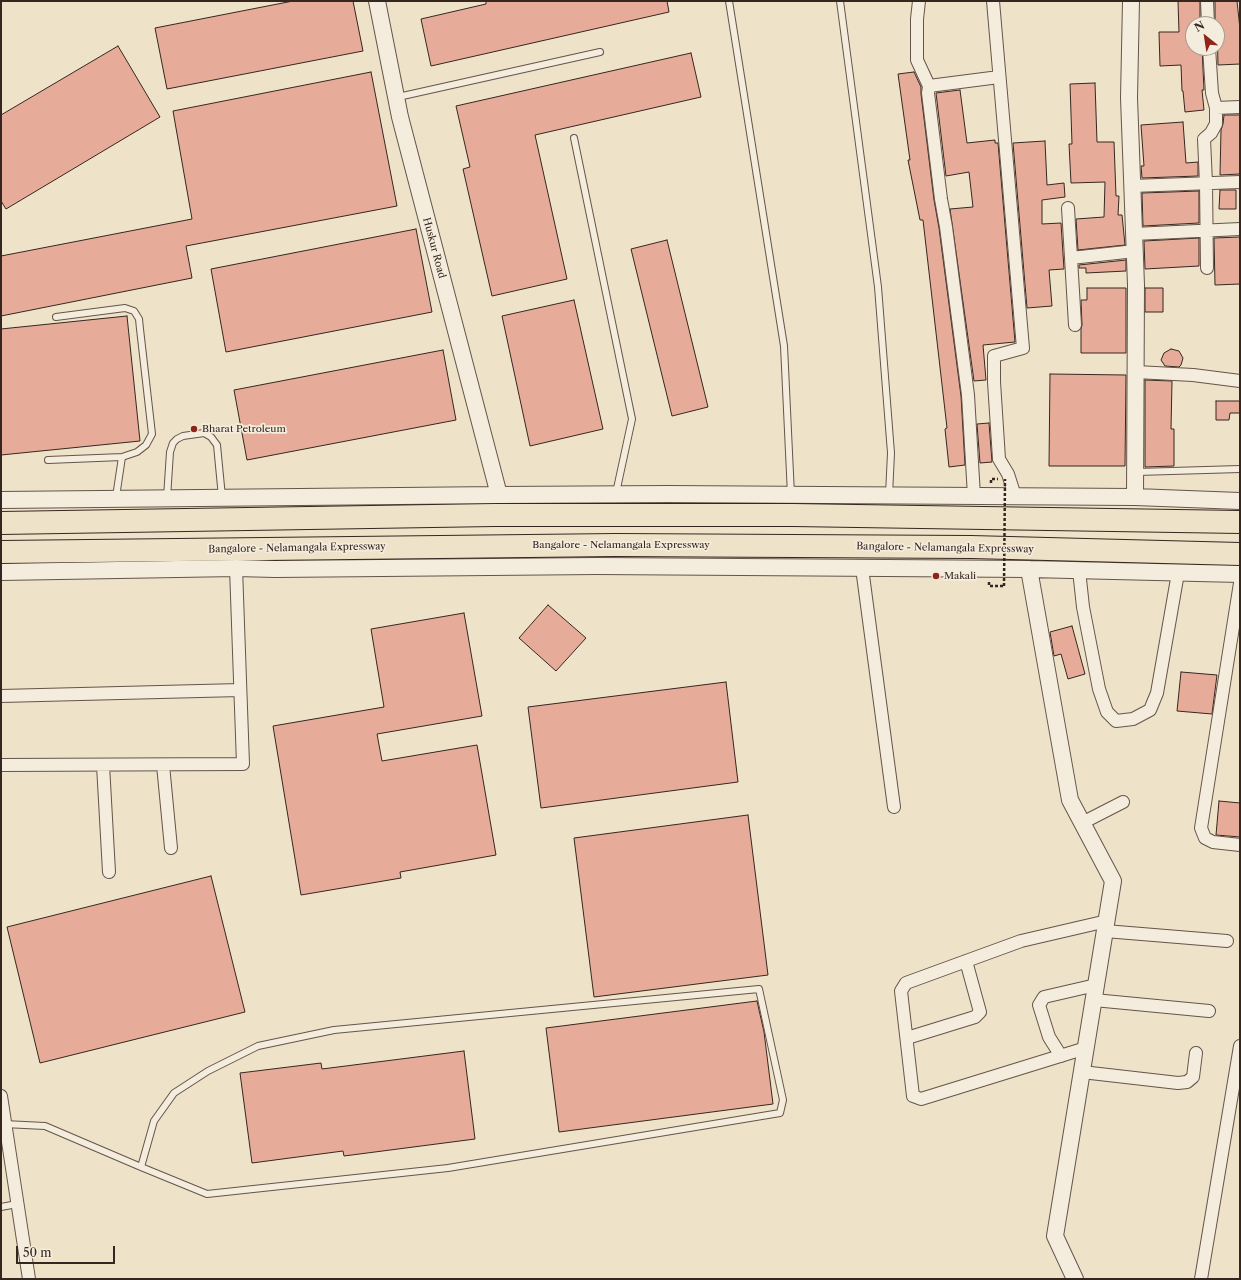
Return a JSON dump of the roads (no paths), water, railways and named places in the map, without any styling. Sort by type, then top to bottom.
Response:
[{"type":"highway","points":[[1,523],[494,515],[794,515],[1240,522]]},
{"type":"highway","name":"Bangalore - Nelamangala Expressway","points":[[1,552],[616,545],[971,547],[1240,554]]},
{"type":"street","name":"Huskur Road","points":[[377,1],[400,117],[499,494]]},
{"type":"street","points":[[919,1],[917,19],[917,60],[930,86],[928,93],[941,199],[968,395],[974,496]]},
{"type":"street","points":[[993,1],[1023,348],[994,356],[994,382],[999,459],[1008,474],[1015,496]]},
{"type":"street","points":[[1131,1],[1129,98],[1135,251],[1135,497]]},
{"type":"street","points":[[1206,1],[1207,16]]},
{"type":"street","points":[[1207,268],[1204,139],[1211,133],[1216,124],[1216,108],[1212,93],[1210,56]]},
{"type":"street","points":[[930,86],[999,77]]},
{"type":"street","points":[[1216,108],[1240,107]]},
{"type":"street","points":[[1132,186],[1240,182]]},
{"type":"street","points":[[1068,208],[1075,325]]},
{"type":"street","points":[[1134,234],[1240,229]]},
{"type":"street","points":[[1071,258],[1135,251]]},
{"type":"street","points":[[1136,372],[1193,375],[1240,381]]},
{"type":"street","points":[[1,500],[499,494],[1015,496],[1240,500]]},
{"type":"street","points":[[1,572],[236,568],[275,569],[589,566],[1029,569],[1240,574]]},
{"type":"street","points":[[1,765],[243,764],[236,568]]},
{"type":"street","points":[[862,568],[894,807]]},
{"type":"street","points":[[1029,569],[1070,800],[1113,881],[1055,1236],[1075,1279]]},
{"type":"street","points":[[1079,570],[1083,607],[1099,688],[1107,712],[1116,721],[1133,719],[1150,710],[1157,693],[1178,573]]},
{"type":"street","points":[[1240,583],[1201,828],[1205,838],[1213,842],[1240,845]]},
{"type":"street","points":[[1,696],[240,690]]},
{"type":"street","points":[[103,765],[110,872]]},
{"type":"street","points":[[163,765],[171,848]]},
{"type":"street","points":[[1082,823],[1123,802]]},
{"type":"street","points":[[1086,1048],[921,1099],[914,1096],[901,991],[906,983],[1021,941],[1106,926],[1227,941]]},
{"type":"street","points":[[907,1038],[975,1018],[980,1012],[966,961]]},
{"type":"street","points":[[1061,1056],[1050,1037],[1039,1005],[1044,997],[1095,992],[1210,1011]]},
{"type":"street","points":[[1201,1279],[1240,1046]]},
{"type":"street","points":[[1082,1072],[1187,1082],[1193,1077],[1196,1052]]},
{"type":"street","points":[[1,1096],[3,1125],[28,1279]]},
{"type":"lane","points":[[729,1],[784,346],[791,495]]},
{"type":"lane","points":[[840,1],[878,287],[891,453],[889,495]]},
{"type":"lane","points":[[396,97],[600,52]]},
{"type":"lane","points":[[574,138],[632,419],[616,494]]},
{"type":"lane","points":[[48,460],[122,457],[137,452],[146,445],[152,434],[138,319],[134,311],[125,308],[56,317]]},
{"type":"lane","points":[[167,498],[170,452],[173,442],[176,438],[204,433],[211,436],[217,446],[222,498]]},
{"type":"lane","points":[[116,499],[122,457]]},
{"type":"lane","points":[[1135,472],[1240,469]]},
{"type":"lane","points":[[3,1125],[45,1126],[208,1194],[448,1168],[780,1113],[783,1100],[759,989],[334,1030],[258,1046],[208,1071],[174,1093],[154,1121],[141,1166]]},
{"type":"lane","points":[[1,1207],[17,1204]]},
{"type":"place","name":"Bharat Petroleum","points":[[194,429]]},
{"type":"place","name":"Makali","points":[[936,576]]}]
